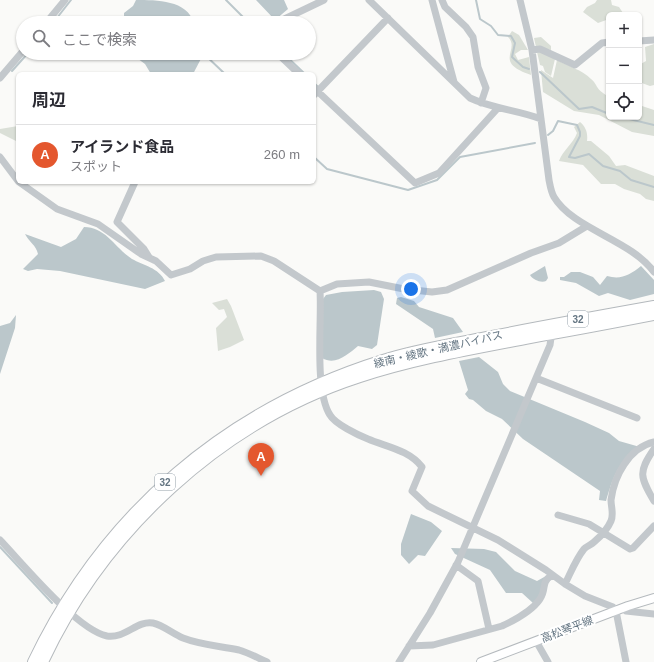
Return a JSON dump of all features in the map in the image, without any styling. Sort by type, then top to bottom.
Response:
[{"type":"highway","name":"綾南・綾歌・満濃バイパス","points":[[552,329],[654,306]]},
{"type":"highway","name":"綾南・綾歌・満濃バイパス","points":[[33,662],[66,608],[116,532],[169,478],[234,429],[290,396],[322,387],[385,359],[440,346],[654,315]]},
{"type":"highway","name":"綾南・綾歌・満濃バイパス","points":[[43,662],[66,608]]},
{"type":"main road","name":"高松琴平線","points":[[481,662],[619,609],[654,598]]},
{"type":"street","points":[[52,16],[65,0]]},
{"type":"street","points":[[291,16],[324,0]]},
{"type":"street","points":[[432,0],[454,83]]},
{"type":"street","points":[[442,0],[445,7],[466,27],[472,37],[478,67],[486,88],[481,103]]},
{"type":"street","points":[[520,0],[532,50],[553,196],[560,206],[587,226],[639,257],[654,272]]},
{"type":"street","points":[[371,1],[470,98],[481,103],[528,114],[541,119]]},
{"type":"street","points":[[316,91],[388,18]]},
{"type":"street","points":[[642,41],[654,40]]},
{"type":"street","points":[[532,50],[540,49],[575,65],[602,43],[606,42]]},
{"type":"street","points":[[0,78],[16,59]]},
{"type":"street","points":[[284,60],[297,72]]},
{"type":"street","points":[[316,93],[415,184],[440,173],[498,108]]},
{"type":"street","points":[[0,157],[16,179]]},
{"type":"street","points":[[21,184],[57,209],[98,224],[141,254],[148,257],[171,275],[190,269],[203,260],[216,257],[261,256],[274,261],[320,291]]},
{"type":"street","points":[[134,184],[117,222],[144,249],[148,257]]},
{"type":"street","points":[[320,291],[337,284],[369,282],[404,289],[432,292],[447,290],[531,253],[559,243],[587,226]]},
{"type":"street","points":[[320,291],[323,400],[330,416],[362,436],[390,446],[416,460],[422,467],[413,487],[414,495],[428,506],[474,527],[498,540],[585,596],[626,611],[654,614]]},
{"type":"street","points":[[399,662],[457,564],[474,527],[550,345],[552,329]]},
{"type":"street","points":[[536,378],[637,418]]},
{"type":"street","points":[[565,584],[581,554],[602,533],[612,520],[611,501],[614,487],[622,466],[633,454],[646,444],[654,442]]},
{"type":"street","points":[[654,450],[644,462],[642,470],[643,480],[654,501]]},
{"type":"street","points":[[558,515],[583,522],[630,549],[633,548],[654,526]]},
{"type":"street","points":[[0,540],[54,599],[94,630],[107,636],[117,636],[139,625],[153,623],[182,638],[201,644],[241,651],[267,662]]},
{"type":"street","points":[[457,564],[478,581],[489,629]]},
{"type":"street","points":[[409,646],[433,645],[512,621],[535,605],[543,593],[546,579],[552,575]]},
{"type":"street","points":[[619,609],[626,662]]},
{"type":"street","points":[[536,641],[548,662]]},
{"type":"shaded area","points":[[136,0],[162,1],[178,6],[185,10],[190,16],[124,16],[124,13],[133,6]]},
{"type":"shaded area","points":[[256,0],[284,0],[288,9],[280,16],[271,16]]},
{"type":"shaded area","points":[[597,0],[611,0],[612,5],[619,7],[622,12],[606,12],[606,20],[598,23],[583,12],[587,7],[595,3]]},
{"type":"shaded area","points":[[512,31],[519,35],[528,50],[521,50],[515,54],[518,60],[529,57],[531,75],[519,70],[510,61],[512,47],[508,37]]},
{"type":"shaded area","points":[[541,37],[551,46],[551,50],[536,47],[534,38]]},
{"type":"shaded area","points":[[654,44],[654,85],[650,86],[642,83],[642,63],[646,61],[645,47]]},
{"type":"shaded area","points":[[541,51],[555,59],[551,76],[545,72],[543,66],[540,65],[537,52]]},
{"type":"shaded area","points":[[140,60],[200,60],[194,72],[150,72],[145,64]]},
{"type":"shaded area","points":[[557,60],[575,68],[587,76],[602,93],[606,95],[606,119],[599,115],[574,111],[543,92],[541,70],[553,78]]},
{"type":"shaded area","points":[[642,106],[654,110],[654,136],[632,132],[609,120],[642,120]]},
{"type":"shaded area","points":[[580,122],[586,130],[587,141],[591,141],[609,156],[616,166],[625,165],[654,176],[654,201],[646,199],[640,194],[624,189],[615,184],[601,184],[583,165],[559,161],[577,133],[574,127]]},
{"type":"shaded area","points":[[16,126],[16,141],[0,133],[0,129]]},
{"type":"shaded area","points":[[84,227],[98,230],[104,234],[132,259],[155,270],[165,281],[145,289],[60,271],[37,269],[28,271],[23,269],[38,254],[36,248],[25,234],[61,247],[76,239]]},
{"type":"shaded area","points":[[545,266],[548,278],[546,281],[537,281],[530,275]]},
{"type":"shaded area","points":[[641,266],[654,280],[654,294],[630,300],[608,293],[599,296],[576,283],[560,280],[560,277],[564,277],[571,272],[580,272],[593,277],[600,285],[607,276],[625,276]]},
{"type":"shaded area","points":[[374,290],[381,292],[384,299],[377,345],[372,349],[358,346],[337,360],[332,361],[322,358],[323,299],[326,295],[342,292]]},
{"type":"shaded area","points":[[401,297],[414,301],[419,307],[453,318],[463,332],[435,338],[433,329],[396,304],[397,298]]},
{"type":"shaded area","points":[[227,299],[244,340],[218,351],[216,328],[227,317],[224,309],[219,310],[212,303]]},
{"type":"shaded area","points":[[16,315],[15,328],[0,374],[0,326],[10,323]]},
{"type":"shaded area","points":[[479,357],[498,372],[503,384],[510,391],[609,433],[619,441],[640,447],[621,464],[617,470],[606,501],[599,500],[600,491],[523,439],[502,419],[486,411],[473,400],[469,399],[465,394],[468,390],[459,361]]},
{"type":"shaded area","points":[[411,514],[431,522],[442,531],[425,556],[418,555],[409,564],[401,555],[401,544]]},
{"type":"shaded area","points":[[451,548],[484,549],[496,552],[515,571],[537,581],[546,576],[539,598],[533,603],[522,593],[506,593],[490,570],[455,554]]},
{"type":"waterway","points":[[58,16],[71,0]]},
{"type":"waterway","points":[[226,0],[242,16]]},
{"type":"waterway","points":[[476,0],[480,19],[491,26],[498,35],[511,36],[515,43],[512,57],[523,67],[529,69]]},
{"type":"waterway","points":[[12,71],[22,60]]},
{"type":"waterway","points":[[210,60],[223,72]]},
{"type":"waterway","points":[[290,60],[303,72]]},
{"type":"waterway","points":[[540,72],[579,109],[592,107],[606,113]]},
{"type":"waterway","points":[[633,120],[654,125]]},
{"type":"waterway","points":[[548,135],[553,131],[558,121],[577,125],[580,136],[569,157],[575,158],[589,154],[603,166],[620,171],[631,180],[654,187]]},
{"type":"waterway","points":[[316,159],[327,169],[408,190],[437,180],[460,157],[535,143]]},
{"type":"waterway","points":[[0,547],[52,603]]},
{"type":"place","name":"アイランド食品","points":[[261,476]]}]
